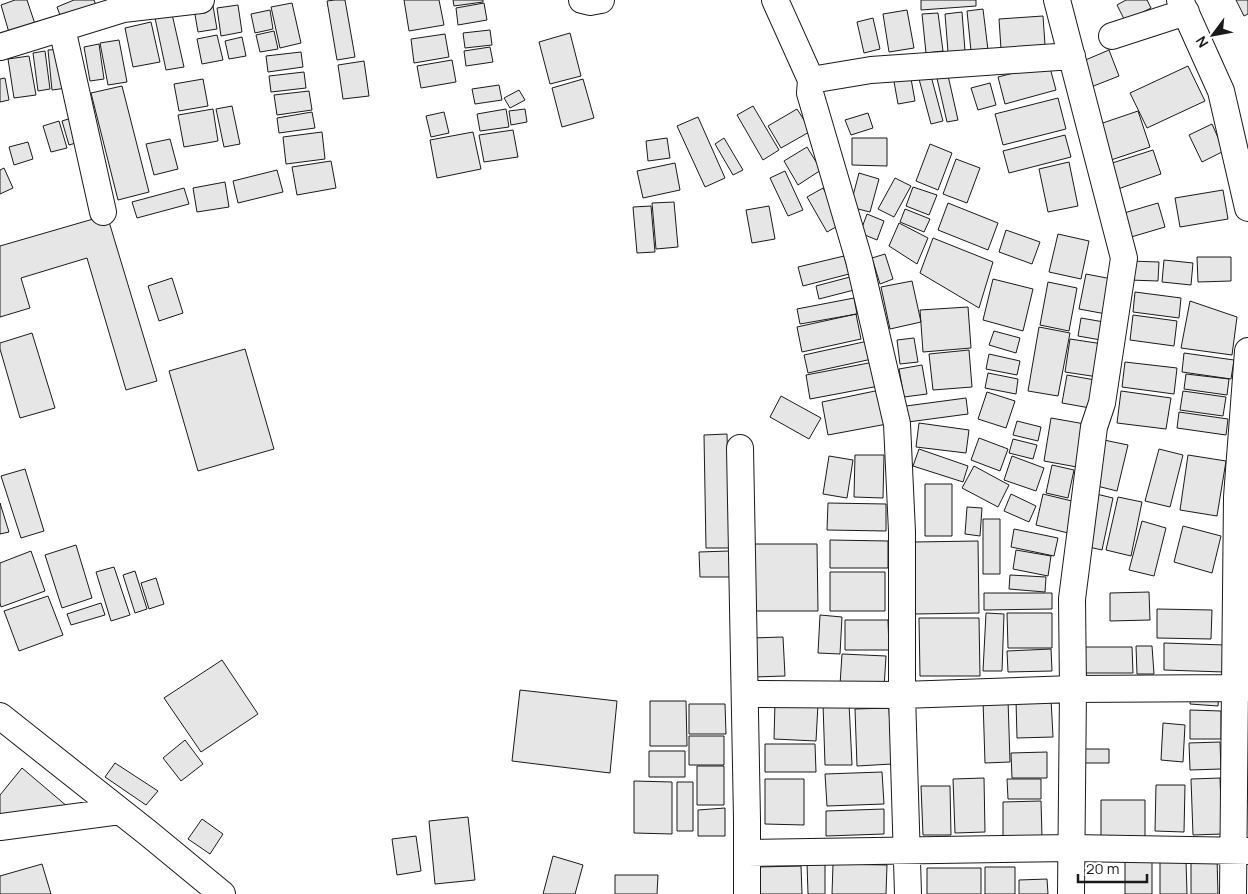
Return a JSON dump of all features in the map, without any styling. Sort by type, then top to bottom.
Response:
[{"type":"street","points":[[0,47],[62,28],[122,5],[201,0]]},
{"type":"street","points":[[582,0],[590,2],[601,0]]},
{"type":"street","points":[[775,0],[823,78]]},
{"type":"street","points":[[1057,0],[1124,258],[1102,403],[1094,427],[1072,599],[1071,894]]},
{"type":"street","points":[[1112,36],[1183,6],[1221,91],[1248,208]]},
{"type":"street","points":[[62,28],[103,212]]},
{"type":"street","points":[[908,894],[902,695],[902,532],[897,424],[859,260],[810,93],[823,78],[871,70],[1072,56]]},
{"type":"street","points":[[1233,894],[1241,852],[1242,688],[1237,497],[1245,457],[1248,352]]},
{"type":"street","points":[[740,448],[748,819],[747,894]]},
{"type":"street","points":[[745,694],[902,695],[1242,688]]},
{"type":"street","points":[[0,716],[222,894]]},
{"type":"street","points":[[0,827],[120,811]]},
{"type":"street","points":[[747,853],[1071,848],[1241,852]]},
{"type":"building","points":[[15,0],[27,0],[36,27],[10,36],[1,5]]},
{"type":"building","points":[[74,0],[94,0],[99,13],[64,26],[57,7]]},
{"type":"building","points":[[345,0],[355,57],[337,60],[327,1]]},
{"type":"building","points":[[404,0],[439,0],[444,25],[409,31]]},
{"type":"building","points":[[453,0],[483,0],[483,2],[454,6]]},
{"type":"building","points":[[921,0],[976,0],[976,6],[921,10]]},
{"type":"building","points":[[1126,0],[1147,0],[1151,8],[1125,21],[1117,5]]},
{"type":"building","points":[[1236,0],[1248,0],[1248,14],[1244,16]]},
{"type":"building","points":[[292,3],[301,43],[280,48],[271,7]]},
{"type":"building","points":[[484,3],[487,20],[458,25],[456,8]]},
{"type":"building","points":[[238,5],[242,32],[221,36],[217,8]]},
{"type":"building","points":[[213,6],[217,29],[198,32],[194,9]]},
{"type":"building","points":[[983,9],[988,50],[971,51],[967,11]]},
{"type":"building","points":[[270,10],[273,29],[255,33],[251,14]]},
{"type":"building","points":[[907,10],[914,48],[889,52],[883,14]]},
{"type":"building","points":[[962,12],[965,51],[948,52],[945,14]]},
{"type":"building","points":[[938,13],[943,51],[926,53],[922,14]]},
{"type":"building","points":[[172,14],[184,67],[166,70],[155,18]]},
{"type":"building","points":[[1043,16],[1045,45],[1001,49],[999,19]]},
{"type":"building","points":[[873,18],[880,49],[864,53],[857,22]]},
{"type":"building","points":[[151,22],[160,62],[133,67],[125,28]]},
{"type":"building","points":[[490,30],[492,45],[465,48],[463,33]]},
{"type":"building","points":[[274,31],[278,49],[260,52],[256,35]]},
{"type":"building","points":[[570,33],[581,76],[550,84],[539,42]]},
{"type":"building","points":[[445,34],[449,57],[414,63],[411,39]]},
{"type":"building","points":[[217,35],[223,60],[202,64],[197,39]]},
{"type":"building","points":[[242,37],[246,56],[229,59],[225,41]]},
{"type":"building","points":[[119,40],[127,82],[108,85],[100,43]]},
{"type":"building","points":[[99,44],[104,79],[90,81],[84,47]]},
{"type":"building","points":[[490,47],[493,62],[466,66],[464,51]]},
{"type":"building","points":[[63,49],[67,88],[52,90],[48,50]]},
{"type":"building","points":[[1109,50],[1119,76],[1086,89],[1076,64]]},
{"type":"building","points":[[45,51],[50,89],[38,91],[33,53]]},
{"type":"building","points":[[301,52],[303,67],[268,72],[266,56]]},
{"type":"building","points":[[29,56],[36,95],[14,98],[8,59]]},
{"type":"building","points":[[452,60],[456,82],[421,88],[417,66]]},
{"type":"building","points":[[364,61],[369,96],[343,99],[338,65]]},
{"type":"building","points":[[1049,64],[1056,90],[1005,104],[998,77]]},
{"type":"building","points":[[1188,66],[1205,101],[1147,128],[1130,93]]},
{"type":"building","points":[[947,71],[958,120],[947,122],[936,74]]},
{"type":"building","points":[[304,72],[306,88],[271,92],[269,76]]},
{"type":"building","points":[[910,73],[915,101],[898,104],[893,76]]},
{"type":"building","points":[[931,76],[943,121],[931,124],[919,79]]},
{"type":"building","points":[[5,78],[9,100],[0,102],[0,79]]},
{"type":"building","points":[[203,79],[208,106],[179,111],[174,84]]},
{"type":"building","points":[[583,79],[594,118],[562,127],[552,88]]},
{"type":"building","points":[[990,83],[996,105],[978,110],[971,88]]},
{"type":"building","points":[[499,85],[502,100],[475,104],[472,89]]},
{"type":"building","points":[[122,86],[149,192],[118,200],[91,93]]},
{"type":"building","points":[[519,90],[525,100],[510,108],[504,98]]},
{"type":"building","points":[[309,91],[312,110],[277,115],[274,95]]},
{"type":"building","points":[[1058,98],[1066,129],[1003,145],[995,114]]},
{"type":"building","points":[[232,106],[240,144],[224,147],[216,109]]},
{"type":"building","points":[[753,106],[779,150],[763,160],[737,115]]},
{"type":"building","points":[[213,109],[218,141],[184,147],[178,115]]},
{"type":"building","points":[[506,109],[509,127],[480,131],[477,114]]},
{"type":"building","points":[[525,109],[527,122],[511,125],[509,111]]},
{"type":"building","points":[[797,109],[811,131],[781,148],[768,126]]},
{"type":"building","points":[[1138,111],[1150,147],[1102,163],[1091,127]]},
{"type":"building","points":[[312,112],[315,128],[279,133],[277,118]]},
{"type":"building","points":[[444,112],[449,133],[431,137],[426,116]]},
{"type":"building","points":[[868,113],[873,128],[851,135],[845,120]]},
{"type":"building","points":[[78,116],[86,140],[69,145],[62,121]]},
{"type":"building","points":[[698,117],[725,178],[705,187],[677,126]]},
{"type":"building","points":[[59,121],[67,148],[51,152],[43,126]]},
{"type":"building","points":[[1212,124],[1224,151],[1202,162],[1189,135]]},
{"type":"building","points":[[513,130],[518,157],[484,162],[479,135]]},
{"type":"building","points":[[322,132],[325,159],[286,164],[283,137]]},
{"type":"building","points":[[473,132],[481,169],[437,178],[430,140]]},
{"type":"building","points":[[1065,135],[1071,157],[1009,173],[1003,151]]},
{"type":"building","points":[[667,138],[670,158],[648,161],[646,141]]},
{"type":"building","points":[[724,138],[743,170],[733,175],[715,144]]},
{"type":"building","points":[[852,138],[887,138],[887,166],[852,165]]},
{"type":"building","points":[[170,139],[178,169],[154,175],[146,144]]},
{"type":"building","points":[[28,142],[33,159],[14,165],[9,147]]},
{"type":"building","points":[[930,144],[952,153],[938,190],[916,181]]},
{"type":"building","points":[[807,147],[821,170],[798,185],[784,161]]},
{"type":"building","points":[[1153,150],[1161,174],[1115,190],[1106,165]]},
{"type":"building","points":[[956,159],[980,168],[967,203],[943,194]]},
{"type":"building","points":[[331,161],[336,188],[297,195],[292,167]]},
{"type":"building","points":[[1069,162],[1078,206],[1048,212],[1039,169]]},
{"type":"building","points":[[675,163],[680,190],[643,198],[637,171]]},
{"type":"building","points":[[4,168],[13,188],[0,194],[0,170]]},
{"type":"building","points":[[277,170],[283,192],[238,203],[233,181]]},
{"type":"building","points":[[785,171],[803,210],[788,216],[770,178]]},
{"type":"building","points":[[859,173],[879,179],[870,212],[850,207]]},
{"type":"building","points":[[895,178],[911,186],[894,217],[878,209]]},
{"type":"building","points":[[225,182],[229,207],[197,212],[193,188]]},
{"type":"building","points":[[913,187],[937,195],[929,215],[906,206]]},
{"type":"building","points":[[184,188],[189,204],[137,218],[132,202]]},
{"type":"building","points":[[823,188],[843,223],[827,232],[807,197]]},
{"type":"building","points":[[1223,190],[1228,219],[1180,227],[1175,198]]},
{"type":"building","points":[[674,202],[678,247],[656,249],[652,203]]},
{"type":"building","points":[[948,203],[998,223],[988,250],[938,230]]},
{"type":"building","points":[[1158,203],[1165,227],[1121,240],[1114,216]]},
{"type":"building","points":[[651,206],[655,252],[637,253],[633,207]]},
{"type":"building","points":[[769,206],[775,239],[752,243],[746,210]]},
{"type":"building","points":[[905,209],[930,219],[924,232],[900,222]]},
{"type":"building","points":[[867,214],[884,221],[877,240],[860,233]]},
{"type":"building","points":[[107,215],[157,381],[126,390],[87,258],[21,278],[30,308],[0,317],[0,246]]},
{"type":"building","points":[[899,223],[928,238],[917,264],[889,246]]},
{"type":"building","points":[[1006,230],[1040,242],[1032,264],[999,252]]},
{"type":"building","points":[[1058,234],[1089,241],[1081,279],[1049,272]]},
{"type":"building","points":[[933,238],[993,262],[979,308],[920,273]]},
{"type":"building","points":[[885,254],[893,279],[880,284],[872,258]]},
{"type":"building","points":[[844,256],[849,274],[803,286],[798,267]]},
{"type":"building","points":[[1197,257],[1231,257],[1231,281],[1198,282]]},
{"type":"building","points":[[1164,260],[1193,263],[1191,285],[1162,282]]},
{"type":"building","points":[[1130,261],[1159,262],[1158,281],[1129,280]]},
{"type":"building","points":[[1086,274],[1112,279],[1106,314],[1079,309]]},
{"type":"building","points":[[850,277],[854,290],[819,299],[816,286]]},
{"type":"building","points":[[172,278],[183,313],[159,321],[148,286]]},
{"type":"building","points":[[993,279],[1033,289],[1023,331],[983,320]]},
{"type":"building","points":[[912,281],[921,322],[890,329],[881,287]]},
{"type":"building","points":[[1048,282],[1077,288],[1069,331],[1040,325]]},
{"type":"building","points":[[1135,292],[1181,298],[1179,318],[1133,312]]},
{"type":"building","points":[[854,298],[857,314],[800,324],[797,309]]},
{"type":"building","points":[[1190,301],[1237,317],[1232,355],[1181,348]]},
{"type":"building","points":[[968,307],[971,348],[923,352],[920,310]]},
{"type":"building","points":[[856,314],[861,339],[802,352],[797,327]]},
{"type":"building","points":[[1133,315],[1177,321],[1174,346],[1130,340]]},
{"type":"building","points":[[1081,318],[1104,322],[1101,340],[1078,336]]},
{"type":"building","points":[[1039,327],[1070,333],[1058,396],[1028,391]]},
{"type":"building","points":[[994,331],[1020,338],[1016,353],[989,345]]},
{"type":"building","points":[[32,333],[55,408],[20,418],[0,349],[0,343]]},
{"type":"building","points":[[914,338],[918,362],[900,364],[897,340]]},
{"type":"building","points":[[1070,339],[1103,344],[1098,377],[1065,372]]},
{"type":"building","points":[[868,341],[872,359],[808,373],[804,355]]},
{"type":"building","points":[[245,349],[274,449],[198,471],[169,371]]},
{"type":"building","points":[[969,350],[972,387],[933,390],[929,354]]},
{"type":"building","points":[[1184,353],[1234,360],[1231,379],[1182,372]]},
{"type":"building","points":[[989,354],[1020,361],[1017,375],[986,369]]},
{"type":"building","points":[[874,362],[879,386],[810,399],[806,375]]},
{"type":"building","points":[[1125,362],[1177,368],[1174,394],[1122,387]]},
{"type":"building","points":[[922,365],[927,394],[904,397],[899,369]]},
{"type":"building","points":[[988,373],[1018,379],[1016,394],[985,388]]},
{"type":"building","points":[[1186,374],[1229,379],[1227,395],[1184,389]]},
{"type":"building","points":[[1067,375],[1095,380],[1090,408],[1062,403]]},
{"type":"building","points":[[880,390],[887,424],[828,435],[822,402]]},
{"type":"building","points":[[1121,391],[1171,398],[1166,429],[1117,423]]},
{"type":"building","points":[[1183,391],[1226,397],[1223,416],[1180,410]]},
{"type":"building","points":[[987,392],[1015,401],[1006,428],[978,419]]},
{"type":"building","points":[[781,396],[821,418],[809,439],[770,417]]},
{"type":"building","points":[[966,398],[968,414],[908,422],[906,406]]},
{"type":"building","points":[[1179,412],[1228,419],[1226,435],[1177,428]]},
{"type":"building","points":[[1051,418],[1085,424],[1077,467],[1044,461]]},
{"type":"building","points":[[1017,421],[1041,427],[1038,441],[1013,435]]},
{"type":"building","points":[[919,423],[969,430],[966,453],[916,447]]},
{"type":"building","points":[[727,434],[730,548],[706,548],[704,435]]},
{"type":"building","points":[[979,438],[1008,449],[1000,471],[971,460]]},
{"type":"building","points":[[1013,439],[1037,445],[1033,459],[1009,453]]},
{"type":"building","points":[[1104,440],[1128,445],[1117,491],[1093,485]]},
{"type":"building","points":[[919,449],[968,466],[963,482],[913,466]]},
{"type":"building","points":[[1159,449],[1183,455],[1170,507],[1145,501]]},
{"type":"building","points":[[855,455],[884,455],[883,498],[854,497]]},
{"type":"building","points":[[1188,455],[1226,461],[1217,516],[1180,510]]},
{"type":"building","points":[[829,456],[853,460],[847,498],[823,494]]},
{"type":"building","points":[[1012,456],[1044,468],[1036,491],[1004,480]]},
{"type":"building","points":[[1052,465],[1074,470],[1068,498],[1046,493]]},
{"type":"building","points":[[974,466],[1009,485],[998,507],[962,488]]},
{"type":"building","points":[[25,469],[44,531],[21,538],[1,476]]},
{"type":"building","points":[[925,484],[952,484],[952,536],[925,536]]},
{"type":"building","points":[[1092,493],[1113,498],[1102,550],[1080,545]]},
{"type":"building","points":[[1011,494],[1036,506],[1029,522],[1004,511]]},
{"type":"building","points":[[1043,494],[1076,502],[1068,533],[1036,525]]},
{"type":"building","points":[[1118,497],[1142,502],[1131,556],[1106,550]]},
{"type":"building","points":[[0,503],[9,532],[0,534]]},
{"type":"building","points":[[828,503],[886,504],[886,531],[827,530]]},
{"type":"building","points":[[967,507],[982,508],[980,536],[965,534]]},
{"type":"building","points":[[983,519],[1000,519],[1000,574],[983,574]]},
{"type":"building","points":[[1142,521],[1166,528],[1154,576],[1129,570]]},
{"type":"building","points":[[1183,526],[1221,536],[1212,573],[1174,562]]},
{"type":"building","points":[[1014,529],[1058,538],[1054,556],[1011,547]]},
{"type":"building","points":[[830,540],[888,541],[888,568],[830,568]]},
{"type":"building","points":[[978,541],[979,613],[915,614],[914,542]]},
{"type":"building","points":[[754,544],[817,544],[818,611],[755,611]]},
{"type":"building","points":[[76,545],[92,598],[62,608],[45,555]]},
{"type":"building","points":[[1016,550],[1051,556],[1048,576],[1013,569]]},
{"type":"building","points":[[31,551],[45,591],[1,607],[0,563]]},
{"type":"building","points":[[729,551],[730,577],[700,577],[699,552]]},
{"type":"building","points":[[114,567],[130,615],[111,621],[96,572]]},
{"type":"building","points":[[135,571],[147,609],[135,613],[123,575]]},
{"type":"building","points":[[830,572],[885,572],[885,611],[830,611]]},
{"type":"building","points":[[1010,575],[1046,577],[1045,592],[1009,589]]},
{"type":"building","points":[[156,578],[164,604],[149,609],[141,583]]},
{"type":"building","points":[[1149,592],[1150,620],[1110,621],[1110,593]]},
{"type":"building","points":[[984,593],[1052,593],[1052,609],[984,610]]},
{"type":"building","points":[[48,596],[63,635],[19,651],[4,611]]},
{"type":"building","points":[[101,603],[105,615],[71,625],[67,614]]},
{"type":"building","points":[[1157,609],[1212,610],[1211,639],[1157,638]]},
{"type":"building","points":[[986,613],[1004,614],[1002,671],[983,671]]},
{"type":"building","points":[[1007,613],[1052,613],[1052,648],[1008,648]]},
{"type":"building","points":[[820,615],[842,617],[840,654],[818,653]]},
{"type":"building","points":[[919,618],[979,618],[980,676],[920,676]]},
{"type":"building","points":[[845,620],[888,620],[889,650],[845,650]]},
{"type":"building","points":[[783,637],[785,676],[754,677],[752,638]]},
{"type":"building","points":[[1164,643],[1225,645],[1224,672],[1164,670]]},
{"type":"building","points":[[1136,646],[1152,646],[1154,674],[1137,674]]},
{"type":"building","points":[[1085,647],[1132,647],[1133,673],[1085,673]]},
{"type":"building","points":[[1051,649],[1052,671],[1008,672],[1007,651]]},
{"type":"building","points":[[842,654],[886,656],[884,688],[840,685]]},
{"type":"building","points":[[222,660],[258,714],[201,752],[164,698]]},
{"type":"building","points":[[520,690],[617,701],[610,773],[512,761]]},
{"type":"building","points":[[1191,691],[1219,693],[1218,706],[1190,704]]},
{"type":"building","points":[[1008,699],[1010,762],[985,763],[983,700]]},
{"type":"building","points":[[1051,699],[1053,737],[1017,738],[1016,700]]},
{"type":"building","points":[[650,701],[686,701],[687,746],[650,746]]},
{"type":"building","points":[[775,702],[818,704],[816,741],[774,739]]},
{"type":"building","points":[[849,703],[852,765],[825,765],[823,704]]},
{"type":"building","points":[[689,704],[725,704],[726,734],[689,734]]},
{"type":"building","points":[[889,708],[892,764],[857,766],[855,709]]},
{"type":"building","points":[[1190,710],[1221,711],[1221,739],[1190,739]]},
{"type":"building","points":[[1163,723],[1185,725],[1183,762],[1161,760]]},
{"type":"building","points":[[689,736],[724,736],[724,765],[689,765]]},
{"type":"building","points":[[185,740],[203,764],[181,781],[163,758]]},
{"type":"building","points":[[1220,742],[1221,769],[1190,770],[1189,743]]},
{"type":"building","points":[[765,744],[815,744],[816,772],[765,772]]},
{"type":"building","points":[[1085,749],[1109,749],[1109,763],[1085,763]]},
{"type":"building","points":[[649,751],[685,751],[685,777],[649,777]]},
{"type":"building","points":[[1047,752],[1047,778],[1012,778],[1011,753]]},
{"type":"building","points":[[115,763],[158,791],[146,805],[105,777]]},
{"type":"building","points":[[697,766],[724,766],[724,805],[697,805]]},
{"type":"building","points":[[22,768],[68,807],[0,814],[0,795]]},
{"type":"building","points":[[882,772],[884,804],[827,806],[825,774]]},
{"type":"building","points":[[984,778],[985,832],[955,833],[953,779]]},
{"type":"building","points":[[1220,778],[1222,834],[1193,835],[1191,779]]},
{"type":"building","points":[[765,779],[804,779],[804,825],[765,824]]},
{"type":"building","points":[[1007,779],[1041,779],[1041,799],[1008,799]]},
{"type":"building","points":[[634,781],[672,782],[672,834],[634,833]]},
{"type":"building","points":[[677,782],[693,782],[693,831],[677,831]]},
{"type":"building","points":[[1156,785],[1185,785],[1184,832],[1155,831]]},
{"type":"building","points":[[921,786],[950,786],[951,835],[923,835]]},
{"type":"building","points":[[1101,800],[1145,800],[1145,839],[1101,839]]},
{"type":"building","points":[[1041,801],[1042,837],[1003,838],[1003,802]]},
{"type":"building","points":[[725,808],[725,836],[698,836],[698,810]]},
{"type":"building","points":[[884,809],[884,834],[826,836],[826,811]]},
{"type":"building","points":[[468,817],[475,880],[435,884],[429,821]]},
{"type":"building","points":[[202,819],[223,834],[210,854],[188,839]]},
{"type":"building","points":[[416,836],[421,871],[397,875],[392,839]]},
{"type":"building","points":[[553,856],[583,865],[575,894],[543,894]]},
{"type":"building","points":[[1191,859],[1217,859],[1218,894],[1191,894]]},
{"type":"building","points":[[1160,860],[1186,860],[1187,894],[1160,894]]},
{"type":"building","points":[[1125,861],[1152,861],[1152,894],[1125,894]]},
{"type":"building","points":[[807,863],[825,863],[825,894],[808,894]]},
{"type":"building","points":[[42,864],[51,894],[0,894],[0,876]]},
{"type":"building","points":[[833,864],[887,865],[886,894],[832,894]]},
{"type":"building","points":[[801,866],[802,894],[757,894],[757,867]]},
{"type":"building","points":[[985,867],[1015,867],[1015,894],[985,894]]},
{"type":"building","points":[[927,868],[981,868],[981,894],[927,894]]},
{"type":"building","points":[[615,875],[658,875],[657,894],[615,894]]},
{"type":"building","points":[[1047,879],[1048,894],[1019,894],[1019,880]]}]
